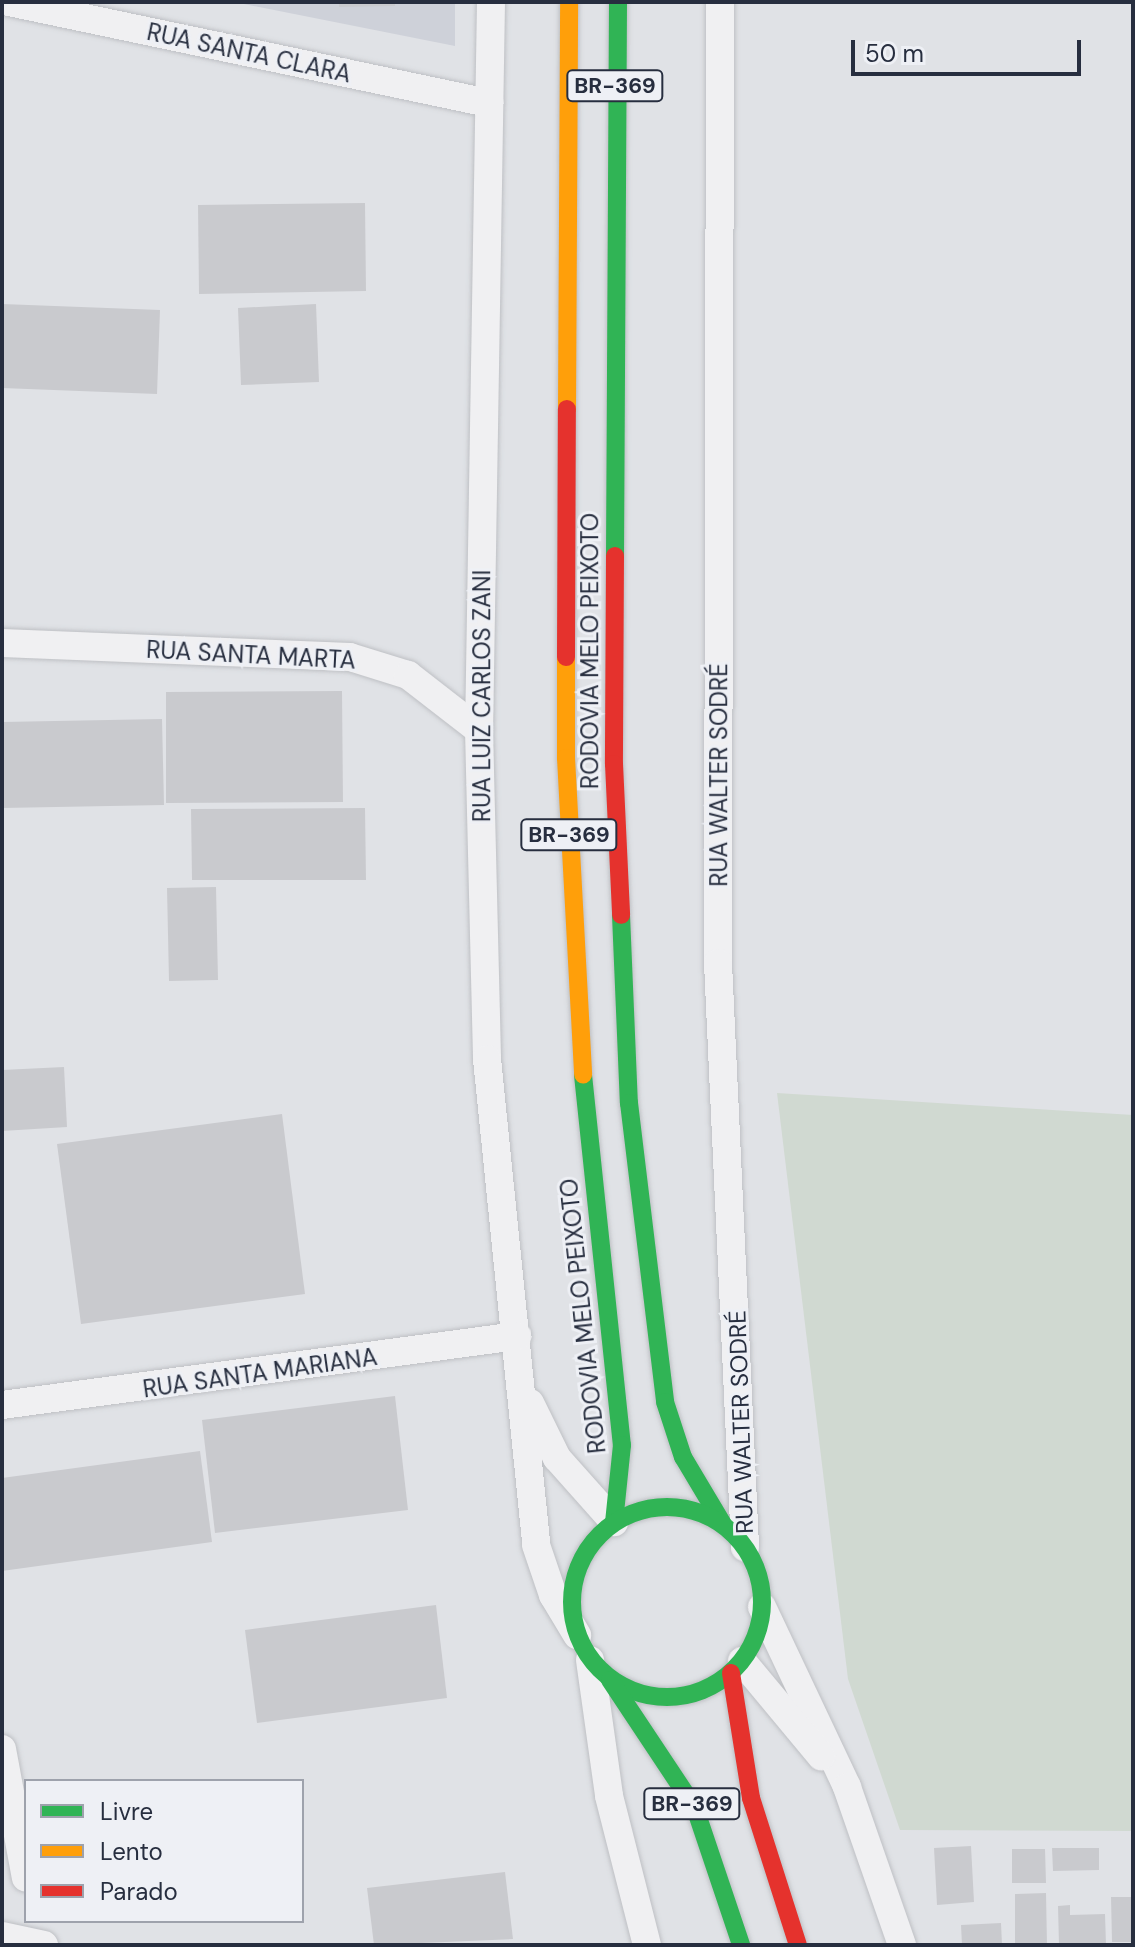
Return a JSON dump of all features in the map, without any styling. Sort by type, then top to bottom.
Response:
[{"type":"main road","name":"RODOVIA MELO PEIXOTO","points":[[569,2],[566,758],[583,1076],[622,1445],[614,1522]]},
{"type":"main road","name":"RODOVIA MELO PEIXOTO","points":[[618,2],[614,764],[629,1103],[665,1402],[683,1457],[723,1524]]},
{"type":"main road","points":[[669,1506],[697,1511],[723,1524],[745,1547],[759,1576],[762,1607],[756,1636],[736,1667],[713,1686],[672,1698],[629,1691],[592,1658],[571,1604],[576,1572],[591,1544],[614,1522],[640,1509],[669,1506]]},
{"type":"main road","name":"BR-369","points":[[592,1658],[695,1808],[741,1945]]},
{"type":"main road","name":"BR-369","points":[[736,1667],[751,1798],[798,1945]]},
{"type":"street","name":"RUA SANTA CLARA","points":[[9,2],[489,103]]},
{"type":"street","name":"RUA LUIZ CARLOS ZANI","points":[[491,2],[479,730],[487,1059],[523,1389],[536,1545],[553,1595],[592,1658],[609,1796],[647,1945]]},
{"type":"street","name":"RUA WALTER SODRÉ","points":[[720,2],[718,963],[745,1547]]},
{"type":"street","name":"RUA SANTA MARTA","points":[[2,643],[350,657],[408,675],[479,730]]},
{"type":"street","name":"RUA SANTA MARIANA","points":[[2,1405],[517,1336]]},
{"type":"street","name":"RUA LUIZ CARLOS ZANI","points":[[523,1389],[557,1458],[614,1522]]},
{"type":"street","points":[[762,1607],[847,1787],[902,1945]]},
{"type":"street","points":[[736,1667],[847,1787]]},
{"type":"street","points":[[2,1749],[24,1867]]},
{"type":"street","points":[[2,1936],[39,1937]]},
{"type":"shaded area","points":[[234,2],[455,2],[455,46]]},
{"type":"shaded area","points":[[777,1093],[1133,1115],[1133,1831],[900,1830],[848,1679]]},
{"type":"building","points":[[339,2],[395,2],[395,6],[339,7]]},
{"type":"building","points":[[365,203],[366,291],[199,294],[198,205]]},
{"type":"building","points":[[2,304],[160,310],[157,394],[2,388]]},
{"type":"building","points":[[316,304],[319,382],[241,385],[238,308]]},
{"type":"building","points":[[342,691],[343,802],[166,803],[166,692]]},
{"type":"building","points":[[162,719],[164,805],[2,808],[2,722]]},
{"type":"building","points":[[365,808],[366,880],[192,880],[191,809]]},
{"type":"building","points":[[216,887],[218,980],[169,981],[167,888]]},
{"type":"building","points":[[64,1067],[67,1127],[2,1131],[2,1070]]},
{"type":"building","points":[[282,1114],[305,1294],[81,1324],[57,1144]]},
{"type":"building","points":[[395,1396],[408,1510],[215,1533],[202,1420]]},
{"type":"building","points":[[200,1451],[212,1542],[2,1571],[2,1478]]},
{"type":"building","points":[[436,1605],[447,1698],[257,1723],[245,1630]]},
{"type":"building","points":[[971,1846],[974,1902],[937,1905],[934,1848]]},
{"type":"building","points":[[1052,1848],[1099,1848],[1099,1870],[1053,1871]]},
{"type":"building","points":[[1012,1849],[1045,1849],[1046,1883],[1012,1883]]},
{"type":"building","points":[[505,1872],[513,1939],[374,1945],[367,1888]]},
{"type":"building","points":[[1046,1893],[1047,1945],[1015,1945],[1015,1894]]},
{"type":"building","points":[[1111,1897],[1133,1897],[1133,1942],[1112,1942]]},
{"type":"building","points":[[1070,1905],[1070,1915],[1105,1914],[1106,1945],[1059,1945],[1058,1906]]},
{"type":"building","points":[[1001,1923],[1002,1945],[962,1945],[961,1925]]},
{"type":"traffic: fast","points":[[615,556],[618,2]]},
{"type":"traffic: fast","points":[[621,915],[629,1103],[665,1402],[683,1457],[723,1524]]},
{"type":"traffic: fast","points":[[583,1075],[622,1445],[614,1522]]},
{"type":"traffic: fast","points":[[667,1507],[703,1514],[734,1535],[755,1566],[762,1602],[755,1638],[734,1669],[703,1690],[667,1697],[631,1690],[600,1669],[579,1638],[572,1602],[579,1566],[600,1535],[631,1514],[667,1507]]},
{"type":"traffic: fast","points":[[610,1680],[695,1808],[741,1945]]},
{"type":"traffic: slow","points":[[567,409],[569,2]]},
{"type":"traffic: slow","points":[[566,657],[566,758],[583,1075]]},
{"type":"traffic: jam","points":[[566,657],[567,409]]},
{"type":"traffic: jam","points":[[615,556],[614,764],[621,915]]},
{"type":"traffic: jam","points":[[731,1673],[751,1798],[798,1945]]}]
